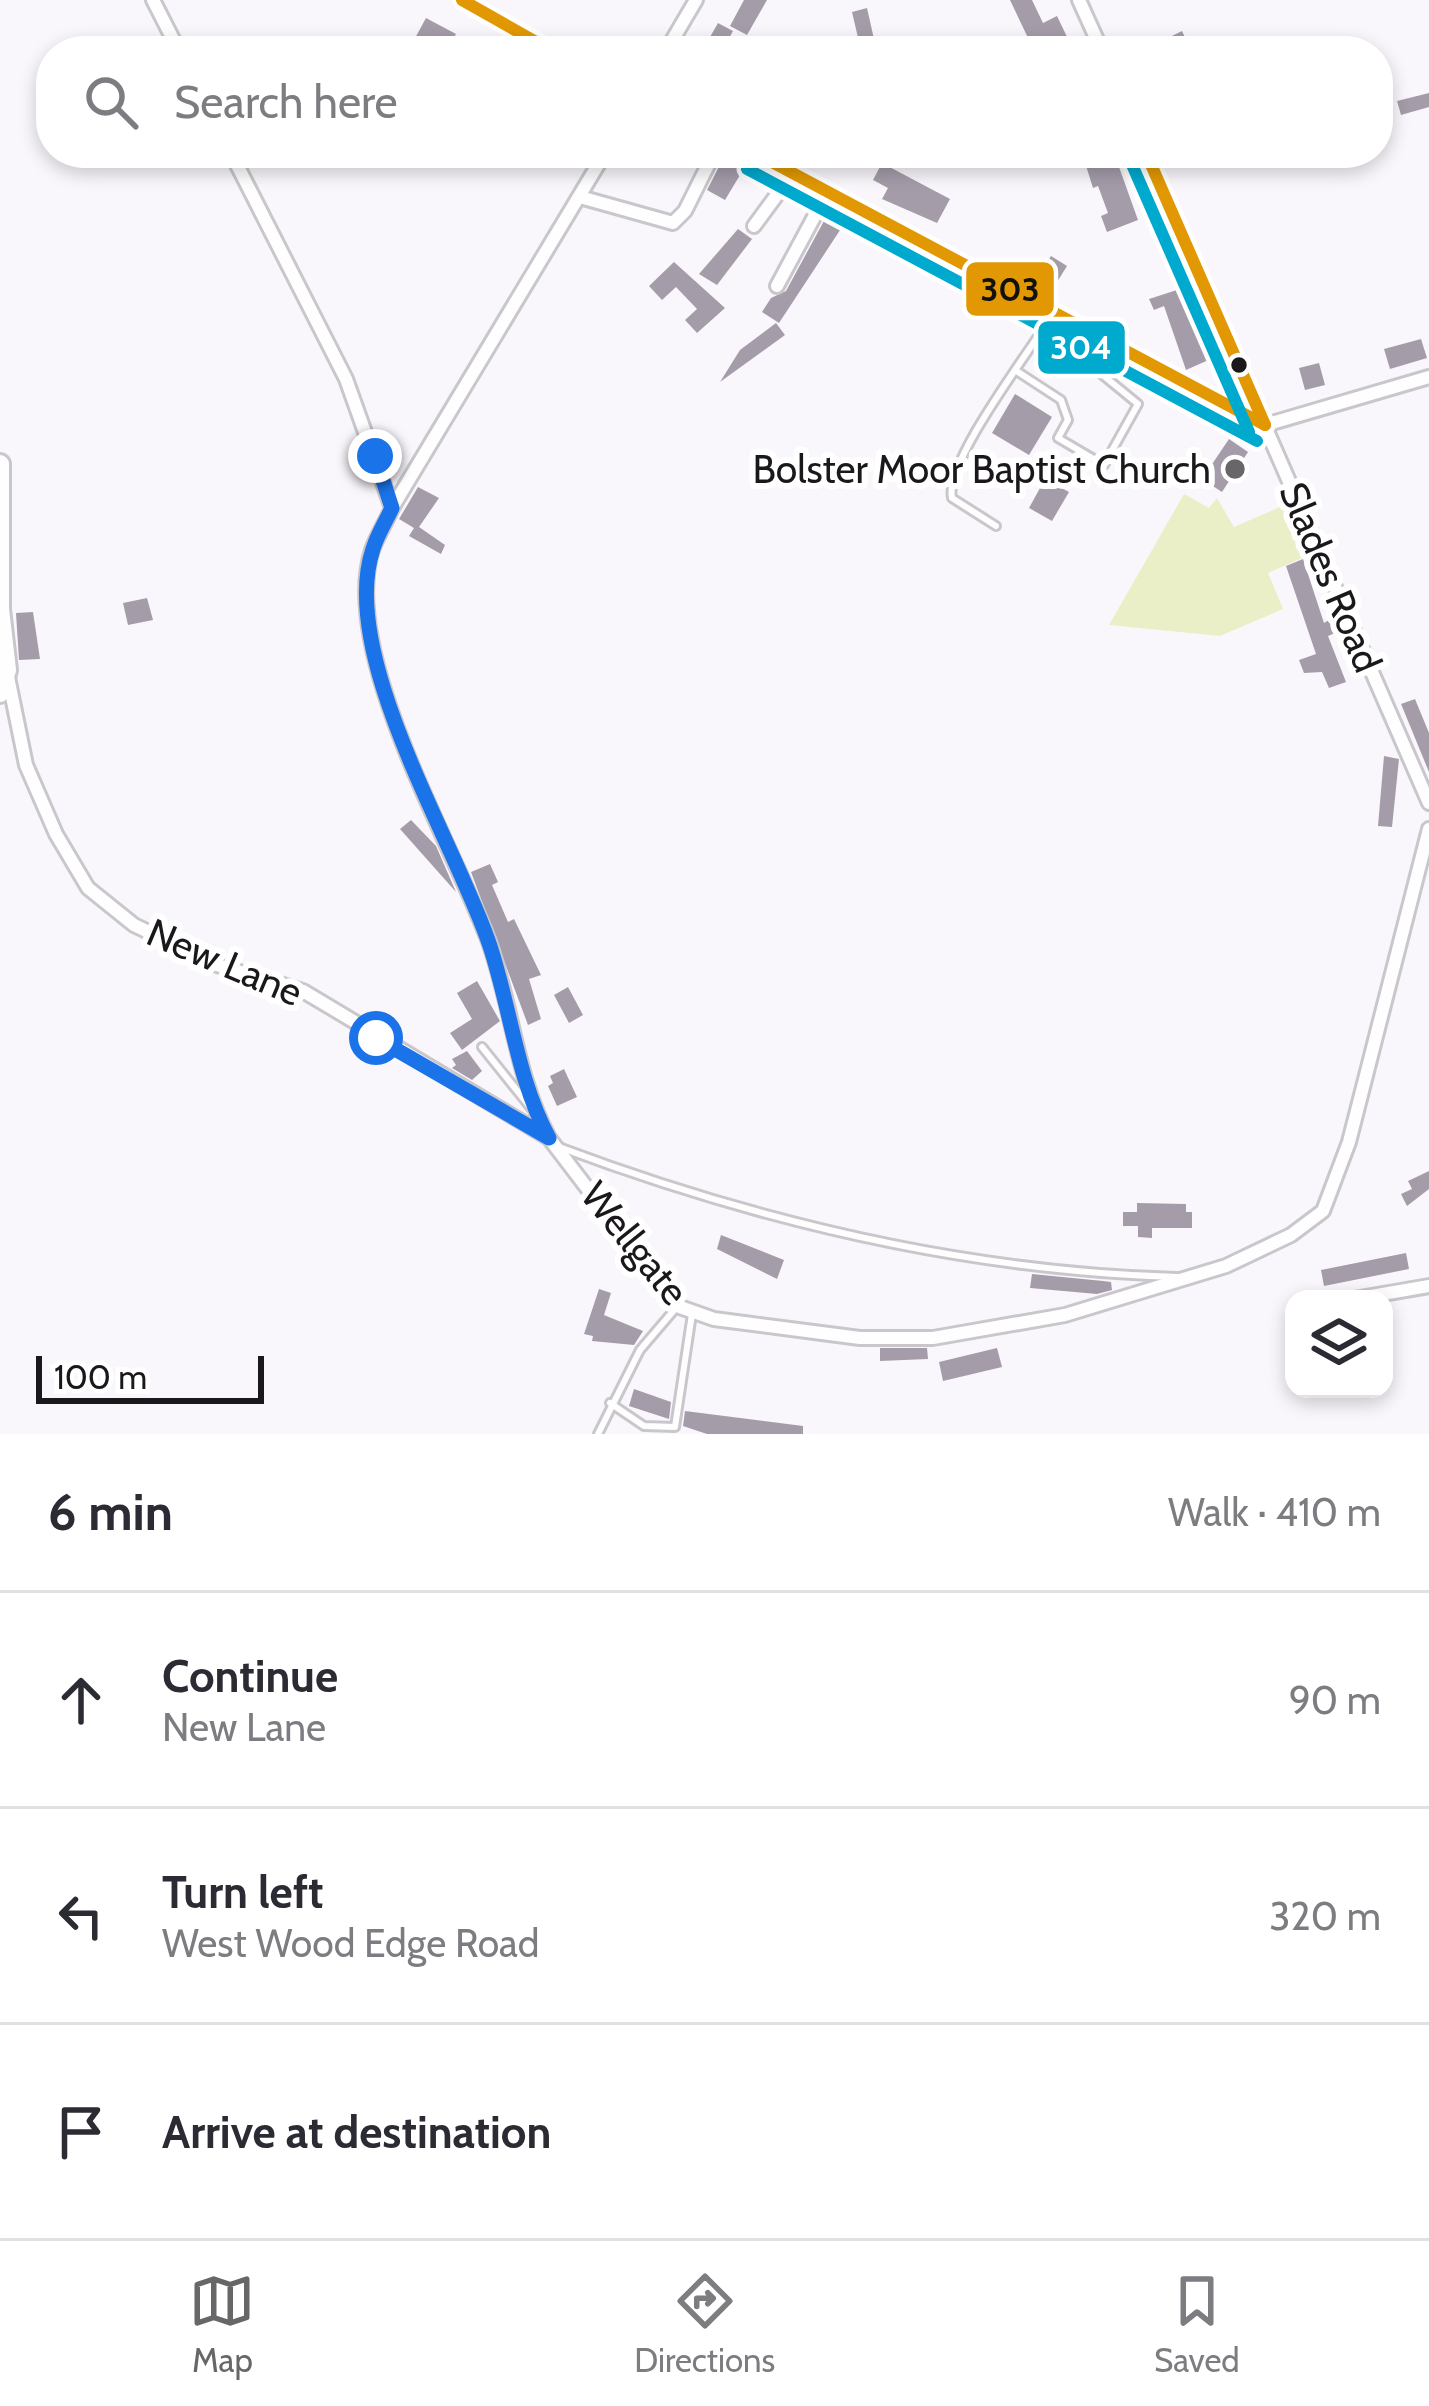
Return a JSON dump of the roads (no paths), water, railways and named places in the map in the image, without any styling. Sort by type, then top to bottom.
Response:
[{"type":"street","points":[[153,0],[171,36]]},
{"type":"street","points":[[462,0],[526,36]]},
{"type":"street","points":[[675,36],[696,0]]},
{"type":"street","points":[[1079,0],[1095,36]]},
{"type":"street","points":[[239,168],[342,370],[392,508]]},
{"type":"street","points":[[553,1142],[534,1110],[490,944],[416,776],[371,633],[371,552],[392,508],[596,168]]},
{"type":"street","points":[[580,197],[674,223],[686,211],[707,168]]},
{"type":"street","points":[[784,168],[1265,425],[1429,377]]},
{"type":"street","name":"Slades Road","points":[[1153,168],[1429,803]]},
{"type":"street","points":[[754,226],[793,173]]},
{"type":"street","points":[[777,286],[828,191]]},
{"type":"street","points":[[0,464],[0,609],[7,670],[0,693]]},
{"type":"street","name":"New Lane","points":[[7,670],[26,765],[56,834],[88,887],[134,926],[217,965],[303,991],[440,1077],[506,1112]]},
{"type":"street","name":"Wellgate","points":[[506,1112],[553,1142],[677,1306],[692,1314],[860,1338],[933,1338],[1065,1315],[1190,1277],[1291,1235],[1323,1211],[1332,1196],[1429,829]]},
{"type":"street","points":[[1393,1292],[1429,1286]]},
{"type":"lane","points":[[996,526],[952,498],[950,489],[970,446],[1054,312]]},
{"type":"lane","points":[[1018,372],[1061,400],[1068,420],[1058,438],[1104,465],[1138,404],[1088,363],[1102,337]]},
{"type":"lane","points":[[482,1047],[534,1110]]},
{"type":"lane","points":[[553,1142],[817,1231],[1088,1273],[1190,1277]]},
{"type":"lane","points":[[598,1434],[640,1350],[677,1306]]},
{"type":"lane","points":[[610,1403],[644,1426],[675,1427],[692,1314]]},
{"type":"place","name":"Bolster Moor Baptist Church","points":[[1235,469]]}]
